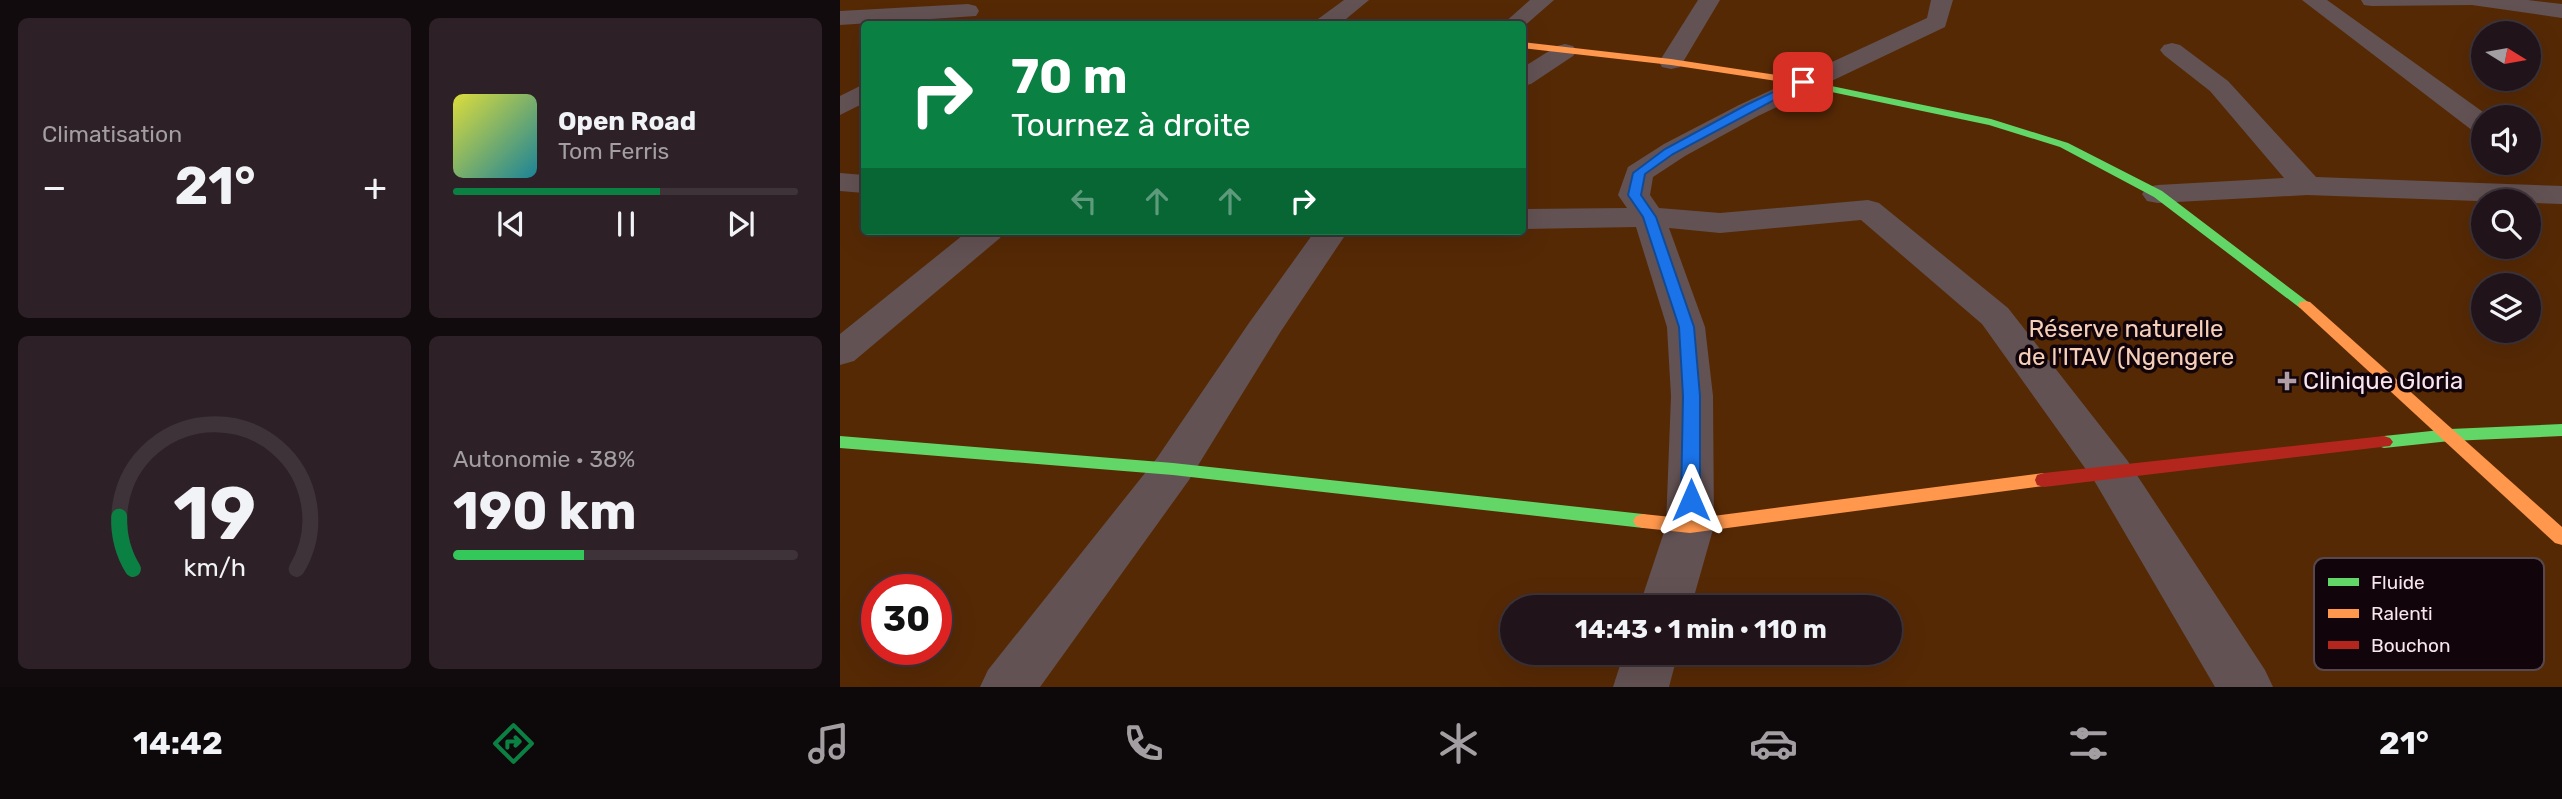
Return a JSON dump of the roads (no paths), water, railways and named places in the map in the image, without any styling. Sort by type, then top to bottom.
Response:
[{"type":"street","points":[[1330,21],[1358,0]]},
{"type":"street","points":[[1518,21],[1543,0]]},
{"type":"street","points":[[1671,62],[1709,0]]},
{"type":"street","points":[[1669,595],[1690,526],[1692,396],[1686,327],[1649,217],[1634,195],[1639,173],[1669,152],[1750,107],[1937,22],[1942,0]]},
{"type":"street","points":[[2313,0],[2471,116]]},
{"type":"street","points":[[2372,0],[2466,0]]},
{"type":"street","points":[[2479,0],[2562,11]]},
{"type":"street","points":[[840,18],[966,12]]},
{"type":"street","points":[[1526,46],[1671,62],[1803,82],[1991,122],[2064,145],[2158,194],[2298,300],[2562,538]]},
{"type":"street","points":[[2172,50],[2219,86],[2307,186]]},
{"type":"street","points":[[1526,76],[1565,51]]},
{"type":"street","points":[[840,107],[861,94]]},
{"type":"street","points":[[2541,174],[2562,193]]},
{"type":"street","points":[[840,182],[861,184]]},
{"type":"street","points":[[2158,194],[2307,186],[2562,193]]},
{"type":"street","points":[[1526,219],[1649,217],[1720,223],[1868,210],[1995,316],[2111,471],[2245,687]]},
{"type":"street","points":[[840,353],[983,235]]},
{"type":"street","points":[[1009,687],[1173,469],[1262,331],[1329,235]]},
{"type":"street","points":[[840,442],[1173,469],[1690,526],[2111,471],[2450,435],[2562,430]]},
{"type":"street","points":[[1641,687],[1647,665]]},
{"type":"place","name":"Clinique Gloria","points":[[2287,381]]},
{"type":"park label","name":"Réserve naturelle de l'ITAV (Ngengere","points":[[2126,343]]}]
